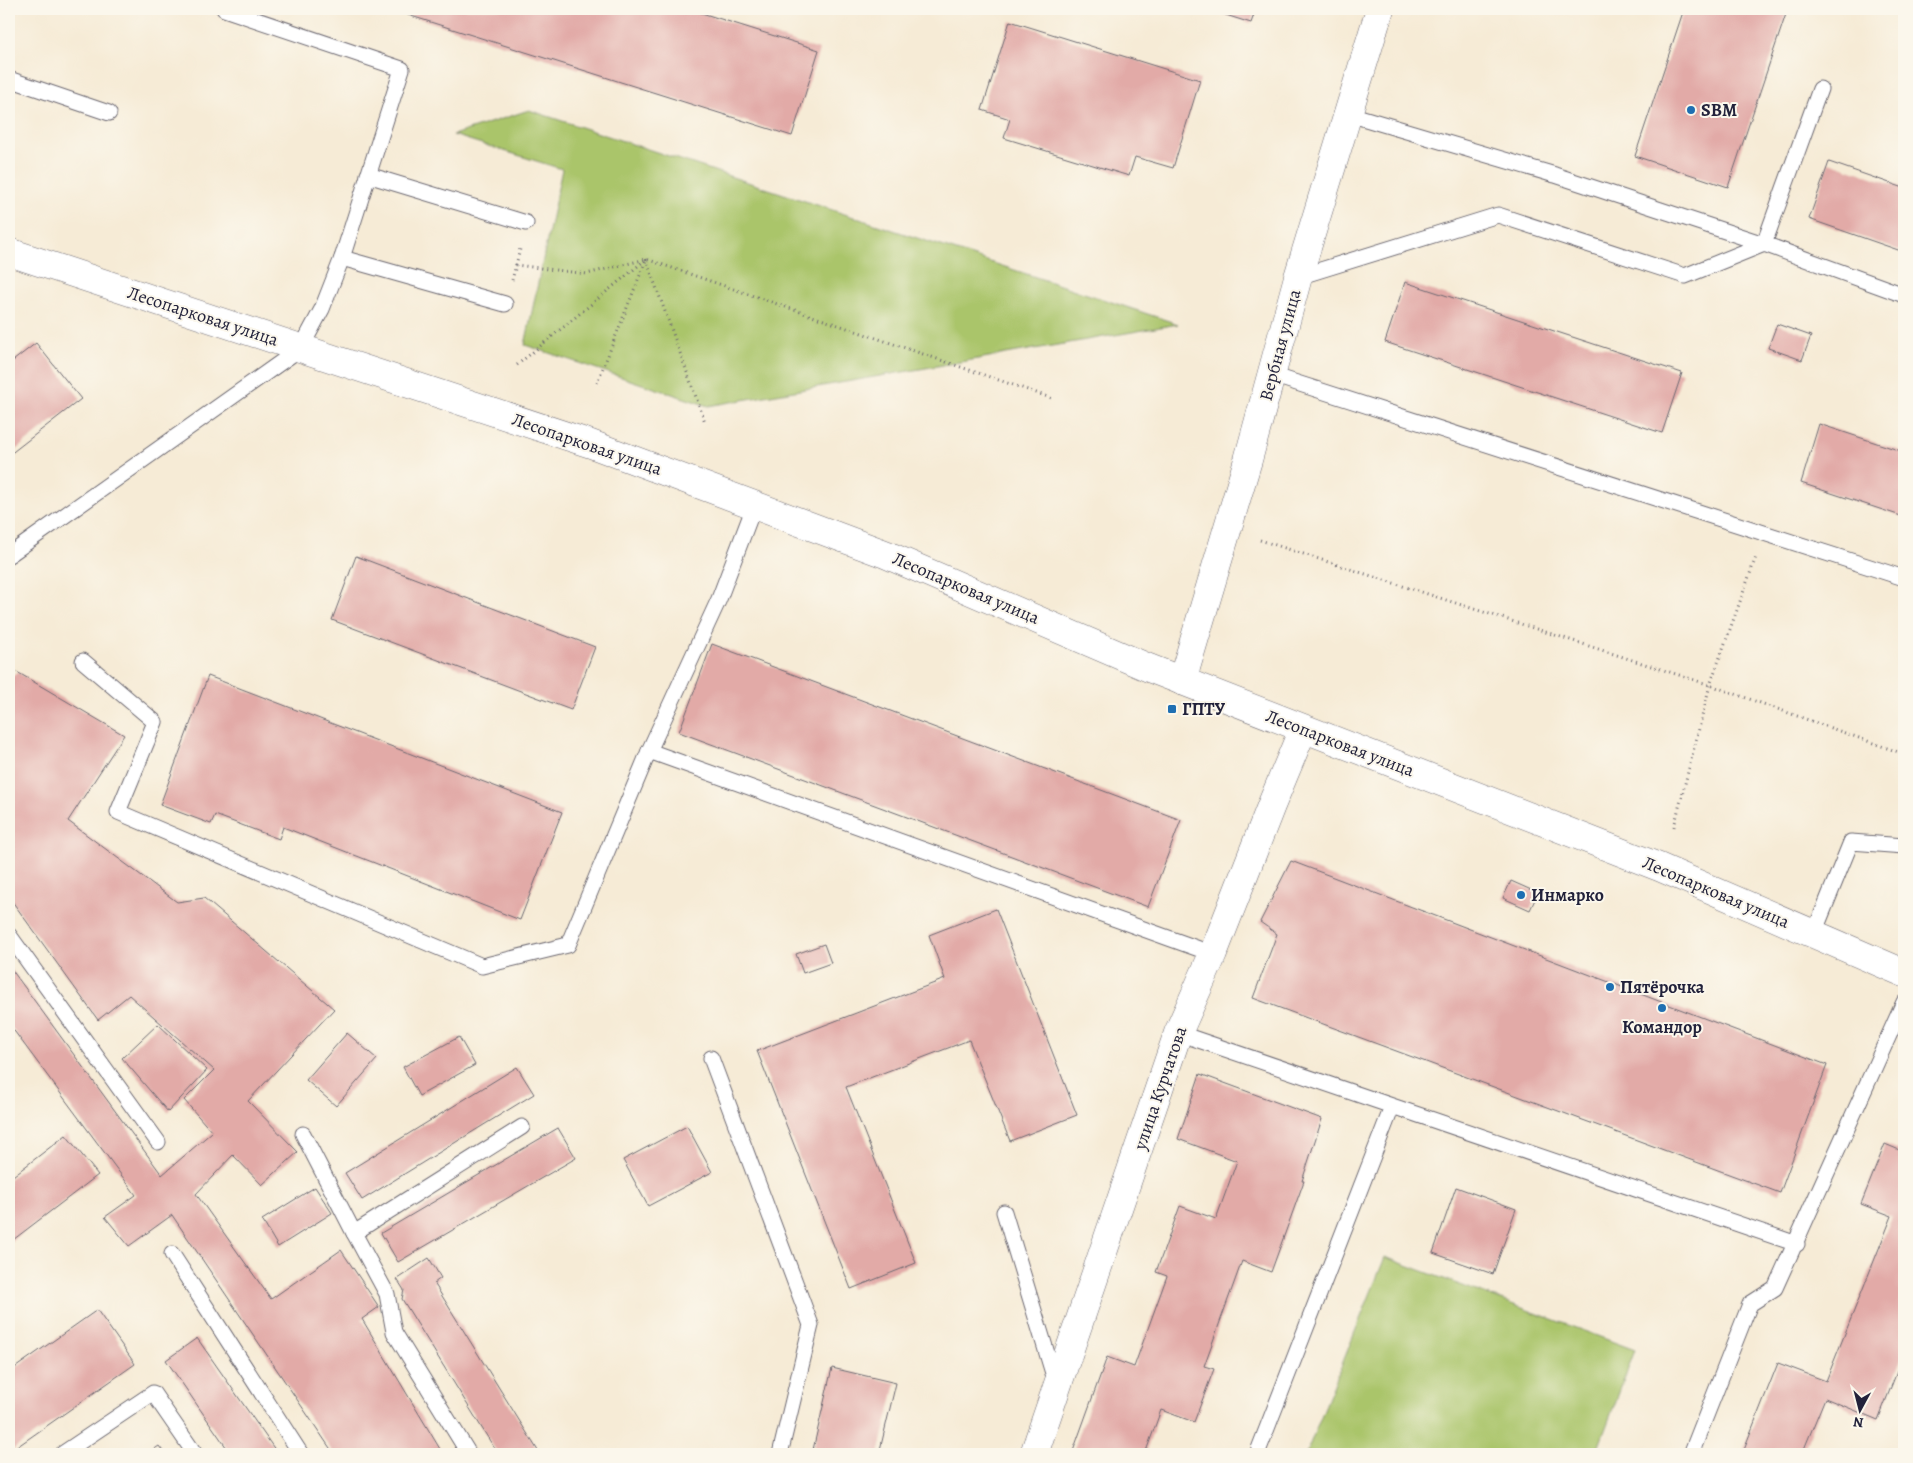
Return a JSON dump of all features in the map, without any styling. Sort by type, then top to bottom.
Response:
[{"type":"main road","name":"Вербная улица","points":[[1182,681],[1272,375],[1298,277],[1380,9]]},
{"type":"main road","name":"Лесопарковая улица","points":[[9,252],[591,444],[755,504],[886,554],[1182,681],[1659,867],[1904,973]]},
{"type":"main road","name":"улица Курчатова","points":[[1034,1454],[1178,1033],[1213,954],[1271,806],[1304,729]]},
{"type":"lane","points":[[9,555],[301,348],[322,309],[342,258],[402,69],[224,9]]},
{"type":"lane","points":[[9,79],[109,113]]},
{"type":"lane","points":[[1298,277],[1498,215],[1685,276],[1764,244],[1820,89]]},
{"type":"lane","points":[[1348,114],[1555,174],[1764,244],[1904,295]]},
{"type":"lane","points":[[368,175],[526,223]]},
{"type":"lane","points":[[342,258],[506,304]]},
{"type":"lane","points":[[1272,375],[1904,578]]},
{"type":"lane","points":[[83,661],[155,722],[118,812],[482,966],[568,945],[649,751],[719,599],[755,504]]},
{"type":"lane","points":[[649,751],[1213,954]]},
{"type":"lane","points":[[1814,934],[1851,842],[1904,846]]},
{"type":"lane","points":[[9,935],[158,1142]]},
{"type":"lane","points":[[1691,1454],[1750,1304],[1775,1288],[1904,1002]]},
{"type":"lane","points":[[1178,1033],[1796,1244]]},
{"type":"lane","points":[[711,1058],[811,1325],[780,1454]]},
{"type":"lane","points":[[1257,1454],[1392,1107]]},
{"type":"lane","points":[[354,1233],[522,1127]]},
{"type":"lane","points":[[303,1134],[387,1294],[394,1332],[469,1454]]},
{"type":"lane","points":[[1004,1212],[1057,1386]]},
{"type":"lane","points":[[172,1254],[301,1454]]},
{"type":"lane","points":[[62,1454],[154,1393],[195,1454]]},
{"type":"path","points":[[518,365],[646,259]]},
{"type":"path","points":[[597,383],[646,259]]},
{"type":"path","points":[[646,259],[705,422]]},
{"type":"path","points":[[506,304],[516,265],[587,274],[646,259],[1054,399]]},
{"type":"path","points":[[1674,828],[1710,685],[1765,533]]},
{"type":"path","points":[[1260,540],[1710,685],[1904,754]]},
{"type":"green space","points":[[529,110],[1178,324],[708,406],[525,345],[562,169],[453,135]]},
{"type":"green space","points":[[1385,1257],[1635,1350],[1596,1454],[1306,1454]]},
{"type":"building","points":[[389,9],[689,9],[819,50],[792,136]]},
{"type":"building","points":[[1207,9],[1256,9],[1251,23]]},
{"type":"building","points":[[1684,9],[1771,9],[1786,14],[1728,187],[1635,156]]},
{"type":"building","points":[[1010,21],[1200,80],[1173,168],[1135,157],[1129,176],[1004,138],[1010,119],[982,110]]},
{"type":"building","points":[[1829,162],[1904,188],[1904,252],[1809,219]]},
{"type":"building","points":[[1405,282],[1682,373],[1662,433],[1385,342]]},
{"type":"building","points":[[1777,324],[1811,336],[1802,360],[1768,348]]},
{"type":"building","points":[[36,343],[81,399],[9,455],[9,364]]},
{"type":"building","points":[[1819,424],[1904,452],[1904,517],[1801,483]]},
{"type":"building","points":[[356,556],[595,647],[571,710],[332,620]]},
{"type":"building","points":[[712,644],[1181,820],[1148,907],[679,732]]},
{"type":"building","points":[[17,672],[124,735],[68,821],[177,902],[204,898],[334,1009],[248,1101],[298,1152],[262,1185],[233,1155],[196,1194],[271,1299],[341,1250],[379,1307],[362,1319],[443,1454],[334,1454],[172,1215],[129,1246],[105,1217],[136,1195],[9,1024],[9,966],[162,1175],[212,1132],[184,1100],[214,1070],[129,995],[98,1020],[9,897],[9,679]]},
{"type":"building","points":[[208,676],[562,812],[520,920],[283,827],[279,839],[215,815],[211,824],[160,805]]},
{"type":"building","points":[[1291,861],[1827,1065],[1780,1193],[1253,998],[1277,934],[1260,922]]},
{"type":"building","name":"Инмарко","points":[[1511,881],[1538,893],[1530,910],[1503,898]]},
{"type":"building","points":[[996,909],[1077,1115],[1010,1141],[969,1040],[846,1087],[916,1263],[851,1289],[757,1051],[945,979],[929,935]]},
{"type":"building","points":[[824,944],[831,963],[803,973],[796,954]]},
{"type":"building","points":[[158,1024],[207,1070],[168,1112],[122,1058]]},
{"type":"building","points":[[347,1033],[377,1059],[336,1106],[306,1080]]},
{"type":"building","points":[[459,1037],[475,1065],[419,1096],[403,1067]]},
{"type":"building","points":[[517,1067],[534,1094],[362,1200],[345,1173]]},
{"type":"building","points":[[1200,1074],[1322,1119],[1302,1181],[1304,1181],[1271,1272],[1242,1261],[1204,1366],[1214,1369],[1194,1422],[1161,1410],[1145,1454],[1072,1454],[1107,1357],[1134,1367],[1167,1276],[1156,1272],[1180,1206],[1216,1219],[1237,1161],[1178,1139]]},
{"type":"building","points":[[687,1126],[712,1172],[648,1206],[623,1160]]},
{"type":"building","points":[[558,1128],[576,1158],[398,1262],[381,1233]]},
{"type":"building","points":[[66,1135],[98,1175],[9,1243],[9,1179]]},
{"type":"building","points":[[1885,1144],[1904,1152],[1904,1354],[1878,1420],[1825,1398],[1802,1454],[1742,1454],[1778,1363],[1826,1381],[1892,1216],[1861,1204]]},
{"type":"building","points":[[315,1187],[332,1213],[278,1247],[262,1220]]},
{"type":"building","points":[[1456,1187],[1516,1209],[1493,1274],[1433,1253]]},
{"type":"building","points":[[429,1258],[441,1278],[434,1283],[540,1454],[498,1454],[402,1299],[404,1290],[397,1279]]},
{"type":"building","points":[[97,1310],[135,1364],[11,1451],[13,1454],[9,1454],[9,1392],[11,1390],[9,1386],[9,1372]]},
{"type":"building","points":[[197,1338],[278,1454],[231,1454],[166,1360]]},
{"type":"building","points":[[832,1368],[896,1383],[879,1454],[812,1454]]},
{"type":"building","points":[[159,1446],[165,1454],[147,1454]]},
{"type":"place","name":"SBM","points":[[1691,110]]},
{"type":"place","name":"ГПТУ","points":[[1172,709]]},
{"type":"place","name":"Инмарко","points":[[1521,895]]},
{"type":"place","name":"Пятёрочка","points":[[1610,987]]},
{"type":"place","name":"Командор","points":[[1662,1008]]}]
